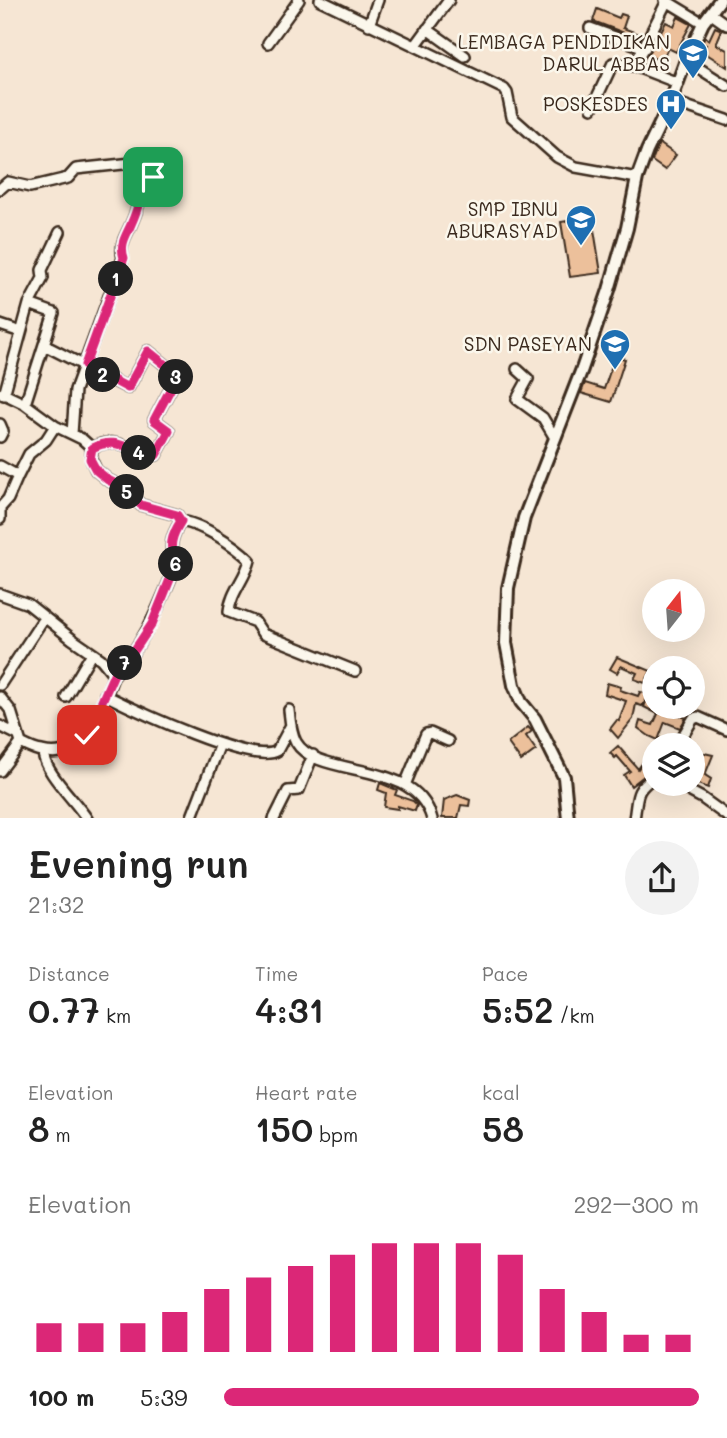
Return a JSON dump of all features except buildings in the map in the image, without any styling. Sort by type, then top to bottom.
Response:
[{"type":"street","points":[[268,43],[299,0]]},
{"type":"street","points":[[320,0],[504,89],[512,117],[557,157],[576,167],[637,178]]},
{"type":"street","points":[[369,25],[378,0]]},
{"type":"street","points":[[416,45],[449,0]]},
{"type":"street","points":[[568,818],[564,777],[535,719],[521,702],[514,685],[506,643],[505,618],[514,557],[524,518],[582,369],[609,290],[627,228],[637,178],[703,23],[720,0]]},
{"type":"street","points":[[634,66],[666,1],[703,23]]},
{"type":"street","points":[[710,13],[727,25]]},
{"type":"street","points":[[590,28],[645,48]]},
{"type":"street","points":[[427,29],[466,57]]},
{"type":"street","points":[[686,60],[727,86]]},
{"type":"street","points":[[592,108],[613,63],[634,66],[678,83]]},
{"type":"street","points":[[671,101],[727,120]]},
{"type":"street","points":[[0,189],[8,182],[30,187],[68,178],[76,169],[142,162],[153,177],[143,188],[132,225],[126,231],[121,250],[124,258],[75,390],[72,434]]},
{"type":"street","points":[[60,232],[42,270],[43,278],[29,303],[2,393],[25,404],[54,426],[82,439],[92,448]]},
{"type":"street","points":[[25,404],[54,313],[29,303]]},
{"type":"street","points":[[0,325],[21,332]]},
{"type":"street","points":[[44,345],[128,388],[148,351],[178,375],[154,420],[169,431],[156,455],[144,455],[117,442],[105,442],[92,448]]},
{"type":"street","points":[[517,369],[528,379],[517,399],[543,418],[555,438]]},
{"type":"street","points":[[0,424],[3,430],[0,437]]},
{"type":"street","points":[[0,519],[0,508],[8,499],[29,454],[46,440],[54,426]]},
{"type":"street","points":[[92,448],[90,459],[96,470],[120,486],[141,505],[177,515],[181,521],[193,523],[230,542],[250,560],[230,602],[229,612],[255,622],[263,634],[355,671]]},
{"type":"street","points":[[0,466],[18,476]]},
{"type":"street","points":[[0,726],[43,752],[60,752],[79,743],[87,735],[114,674],[128,660],[152,624],[177,562],[171,553],[172,535],[181,521]]},
{"type":"street","points":[[0,594],[21,600],[92,653],[114,674]]},
{"type":"street","points":[[0,685],[44,618]]},
{"type":"street","points":[[66,697],[92,653]]},
{"type":"street","points":[[105,695],[220,744],[272,754],[277,751],[291,725]]},
{"type":"street","points":[[0,698],[11,711],[20,739],[0,771]]},
{"type":"street","points":[[289,710],[296,743],[313,755],[405,785],[425,802],[432,818]]},
{"type":"street","points":[[685,733],[693,719],[698,717],[727,730]]},
{"type":"street","points":[[405,785],[426,734],[449,740]]},
{"type":"street","points":[[191,818],[220,744]]},
{"type":"street","points":[[43,752],[48,770],[87,818]]},
{"type":"street","points":[[274,818],[288,791],[299,790],[313,755]]},
{"type":"street","points":[[634,818],[636,796],[642,786]]},
{"type":"street","points":[[698,796],[727,816]]},
{"type":"place","name":"LEMBAGA PENDIDIKAN DARUL ABBAS","points":[[693,80]]},
{"type":"place","name":"POSKESDES","points":[[671,131]]},
{"type":"place","name":"SMP IBNU ABURASYAD","points":[[581,247]]},
{"type":"place","name":"SDN PASEYAN","points":[[615,371]]},
{"type":"route","points":[[87,735],[114,674],[128,660],[152,624],[177,562],[171,553],[172,535],[181,521],[177,515],[141,505],[120,486],[96,470],[90,459],[92,448],[105,442],[117,442],[144,455],[156,455],[169,431],[154,420],[178,375],[148,351],[128,388],[85,365],[124,258],[121,250],[126,231],[132,225],[143,188],[153,177]]}]
